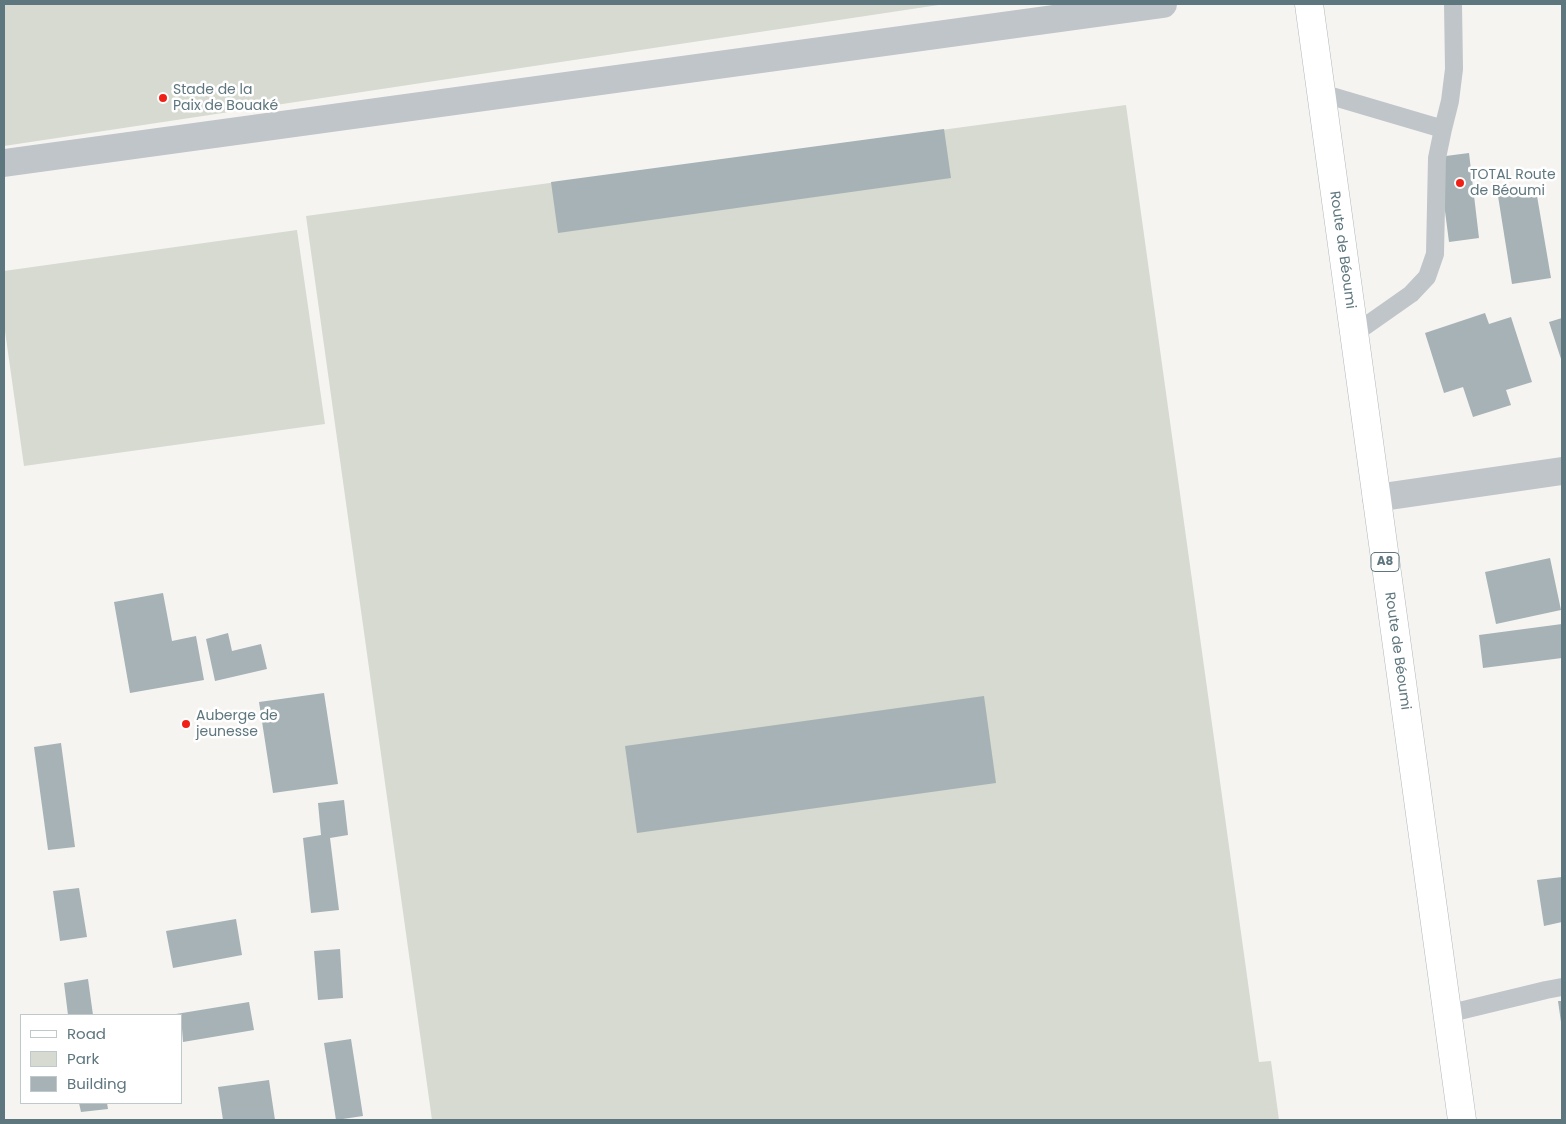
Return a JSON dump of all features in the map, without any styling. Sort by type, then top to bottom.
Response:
[{"type":"main road","name":"Route de Béoumi","points":[[1309,4],[1462,1120]]},
{"type":"street","points":[[4,163],[1163,4]]},
{"type":"street","points":[[1376,498],[1562,471]]},
{"type":"lane","points":[[1354,334],[1411,294],[1427,277],[1435,254],[1437,158],[1450,101],[1454,69],[1453,4]]},
{"type":"lane","points":[[1321,93],[1443,129]]},
{"type":"lane","points":[[1447,1014],[1562,987]]},
{"type":"green space","name":"Stade de la Paix de Bouaké","points":[[4,4],[945,4],[4,146]]},
{"type":"green space","points":[[1126,105],[1259,1062],[1271,1061],[1279,1120],[432,1120],[306,216]]},
{"type":"green space","points":[[297,230],[325,424],[24,466],[4,324],[4,271]]},
{"type":"building","points":[[944,129],[951,178],[558,233],[551,182]]},
{"type":"building","points":[[1469,153],[1479,238],[1449,242],[1438,157]]},
{"type":"building","points":[[1536,190],[1551,278],[1512,284],[1498,196]]},
{"type":"building","points":[[1485,313],[1489,324],[1511,317],[1532,382],[1506,390],[1511,405],[1473,417],[1463,387],[1444,393],[1425,333]]},
{"type":"building","points":[[1562,318],[1562,362],[1549,322]]},
{"type":"building","points":[[1550,558],[1561,610],[1496,624],[1485,572]]},
{"type":"building","points":[[163,593],[172,641],[196,636],[204,680],[130,693],[114,602]]},
{"type":"building","points":[[1562,624],[1562,658],[1483,668],[1479,635]]},
{"type":"building","points":[[228,633],[232,651],[261,644],[267,669],[215,681],[206,639]]},
{"type":"building","points":[[324,693],[338,784],[273,793],[259,702]]},
{"type":"building","points":[[984,696],[996,783],[637,833],[625,746]]},
{"type":"building","points":[[61,743],[75,847],[48,850],[34,747]]},
{"type":"building","points":[[344,800],[348,835],[330,838],[339,910],[311,913],[303,838],[321,835],[318,803]]},
{"type":"building","points":[[1562,877],[1562,922],[1544,926],[1537,880]]},
{"type":"building","points":[[79,888],[87,937],[60,941],[53,891]]},
{"type":"building","points":[[236,919],[242,955],[173,968],[166,931]]},
{"type":"building","points":[[340,949],[343,998],[318,1000],[314,951]]},
{"type":"building","points":[[88,979],[93,1014],[68,1014],[64,983]]},
{"type":"building","points":[[1558,1001],[1562,1001],[1562,1022],[1561,1022]]},
{"type":"building","points":[[249,1002],[254,1030],[183,1042],[182,1014],[176,1014]]},
{"type":"building","points":[[351,1039],[363,1116],[336,1120],[324,1043]]},
{"type":"building","points":[[269,1080],[275,1120],[223,1120],[218,1087]]},
{"type":"building","points":[[79,1104],[107,1104],[108,1109],[81,1112]]},
{"type":"place","name":"Stade de la Paix de Bouaké","points":[[163,98]]},
{"type":"place","name":"TOTAL Route de Béoumi","points":[[1460,183]]},
{"type":"place","name":"Auberge de jeunesse","points":[[186,724]]}]
